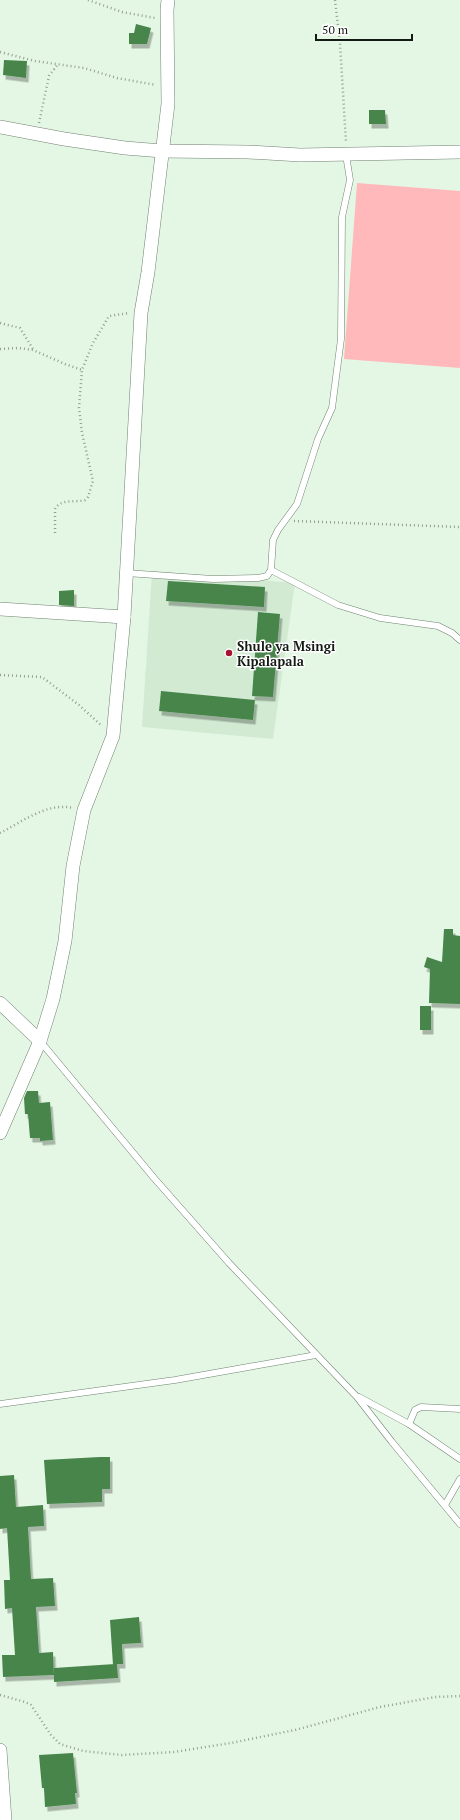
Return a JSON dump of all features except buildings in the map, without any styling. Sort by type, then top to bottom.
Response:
[{"type":"street","points":[[0,1133],[40,1041],[53,999],[65,941],[73,866],[84,810],[113,736],[124,617],[141,313],[148,272],[169,87],[167,20],[168,0]]},
{"type":"street","points":[[0,127],[125,148],[162,151],[248,152],[300,155],[460,152]]},
{"type":"street","points":[[0,609],[124,617]]},
{"type":"street","points":[[0,1003],[40,1041]]},
{"type":"street","points":[[0,1750],[5,1820]]},
{"type":"lane","points":[[126,573],[213,579],[258,578],[267,576],[272,570],[273,540],[278,530],[297,504],[318,439],[330,415],[334,397],[341,338],[342,216],[350,180],[346,155]]},
{"type":"lane","points":[[272,570],[338,605],[380,618],[438,626],[452,632],[460,640]]},
{"type":"lane","points":[[40,1041],[154,1178],[229,1262],[316,1355],[358,1397],[392,1442],[460,1524]]},
{"type":"lane","points":[[0,1404],[175,1380],[316,1355]]},
{"type":"lane","points":[[358,1397],[371,1402],[409,1424],[460,1459]]},
{"type":"lane","points":[[409,1424],[415,1410],[421,1407],[460,1409]]},
{"type":"lane","points":[[445,1506],[460,1479]]},
{"type":"path","points":[[88,0],[122,12],[167,20]]},
{"type":"path","points":[[335,0],[342,70],[346,155]]},
{"type":"path","points":[[0,52],[35,61],[84,68],[125,80],[169,87]]},
{"type":"path","points":[[37,134],[49,76],[58,64]]},
{"type":"path","points":[[55,533],[56,507],[62,503],[85,500],[92,487],[90,466],[82,433],[79,408],[82,370],[94,343],[109,316],[125,312],[141,313]]},
{"type":"path","points":[[0,323],[20,328],[33,350]]},
{"type":"path","points":[[0,349],[19,348],[33,350],[82,370]]},
{"type":"path","points":[[286,521],[460,528]]},
{"type":"path","points":[[0,675],[42,677],[80,705],[113,736]]},
{"type":"path","points":[[0,833],[31,815],[49,810],[68,807],[84,810]]},
{"type":"path","points":[[0,1695],[31,1705],[51,1735],[60,1744],[83,1751],[122,1755],[174,1752],[231,1743],[295,1730],[380,1707],[435,1697],[460,1696]]},
{"type":"shaded area","points":[[357,183],[460,191],[460,368],[344,359]]},
{"type":"shaded area","points":[[152,571],[295,583],[273,739],[142,727]]},
{"type":"place","name":"Shule ya Msingi Kipalapala","points":[[229,653]]}]
